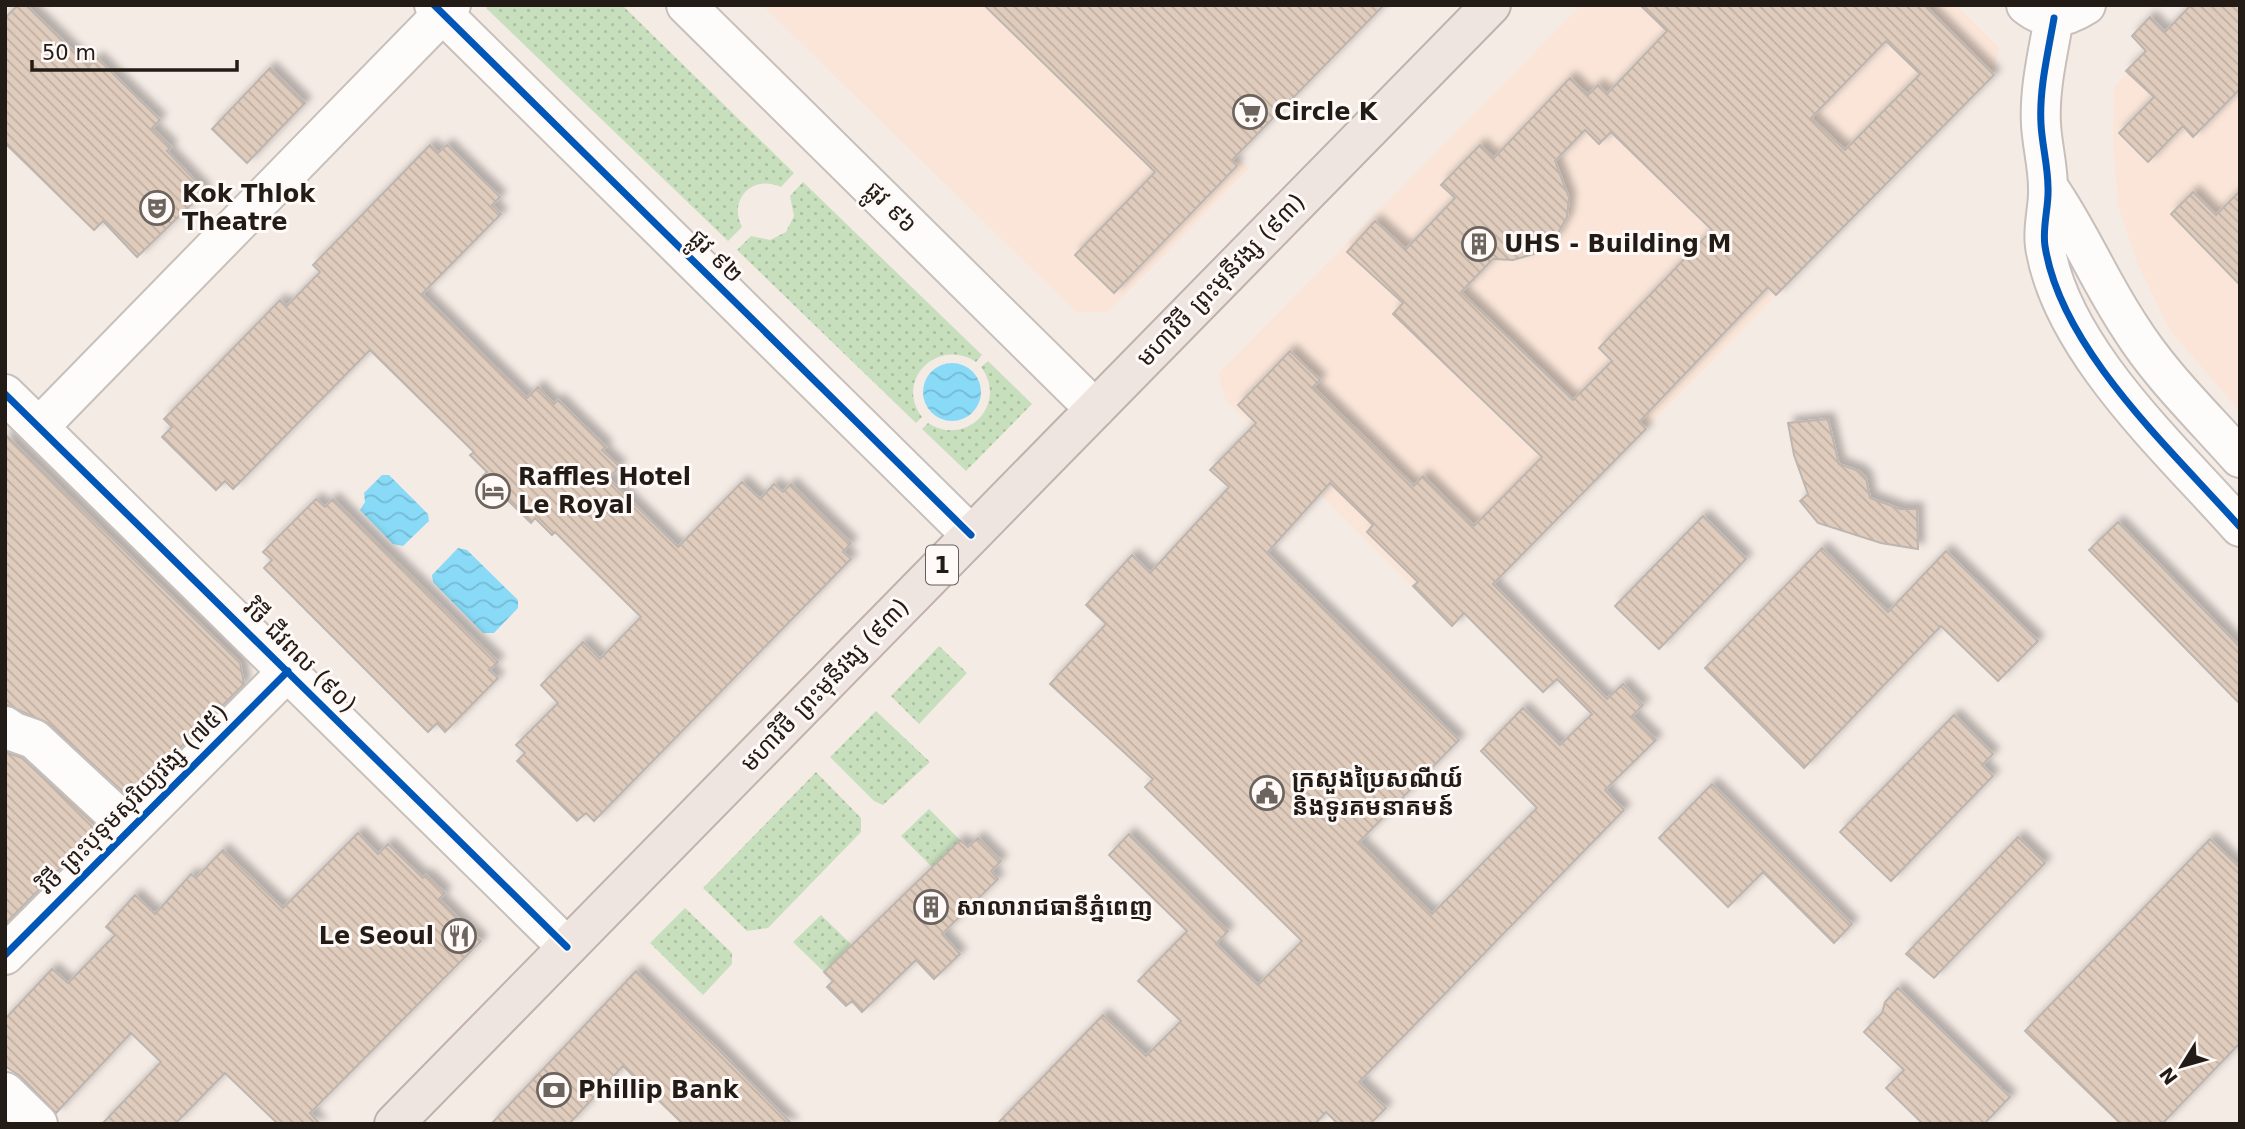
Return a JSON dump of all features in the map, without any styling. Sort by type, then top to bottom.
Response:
[{"type":"highway","name":"មហាវិថី ព្រះមុនីវង្ស (៩៣)","points":[[394,1124],[1490,5]]},
{"type":"street","name":"ផ្លូវ ៩៦","points":[[687,5],[1095,408]]},
{"type":"street","points":[[39,426],[443,8]]},
{"type":"street","name":"ផ្លូវ ៩២","points":[[443,8],[971,535]]},
{"type":"street","points":[[2055,10],[2044,75],[2041,123],[2049,188],[2045,243],[2051,275],[2079,336],[2113,383],[2240,527]]},
{"type":"street","points":[[2049,188],[2074,224],[2128,325],[2151,358],[2240,458]]},
{"type":"street","name":"វិថី ជីវពល (៩០)","points":[[5,394],[568,947]]},
{"type":"street","name":"វិថី ព្រះបុទុមសុរិយ្យវង្ស (៧៥)","points":[[5,955],[288,671]]},
{"type":"street","points":[[5,726],[14,733],[34,739],[130,828]]},
{"type":"street","points":[[5,1092],[38,1124]]},
{"type":"shaded area","points":[[762,5],[1081,5],[1249,169],[1108,312],[1076,312]]},
{"type":"shaded area","points":[[1581,5],[1956,5],[1999,48],[1993,75],[1452,626],[1225,399],[1218,374]]},
{"type":"shaded area","points":[[2191,5],[2240,5],[2240,412],[2169,329],[2137,262],[2118,205],[2113,146],[2114,87]]},
{"type":"green space","points":[[489,5],[622,5],[794,173],[781,187],[761,184],[745,192],[738,208],[742,227],[728,241],[486,8]]},
{"type":"green space","points":[[803,182],[982,355],[976,362],[962,356],[948,355],[924,366],[913,389],[915,403],[922,417],[916,423],[737,250],[751,236],[770,240],[786,232],[794,216],[790,196]]},
{"type":"green space","points":[[988,361],[1032,404],[966,471],[922,429],[928,423],[942,429],[956,430],[969,426],[979,418],[987,408],[990,395],[988,381],[981,367]]},
{"type":"green space","points":[[939,646],[967,673],[919,724],[891,696]]},
{"type":"green space","points":[[876,711],[930,762],[883,805],[874,801],[830,757]]},
{"type":"green space","points":[[816,772],[861,818],[861,832],[768,928],[747,931],[703,888]]},
{"type":"green space","points":[[929,809],[960,840],[932,867],[901,836]]},
{"type":"green space","points":[[685,908],[732,953],[732,964],[703,995],[650,943]]},
{"type":"green space","points":[[821,915],[852,945],[824,972],[793,942]]},
{"type":"water","points":[[952,363],[963,365],[976,376],[981,392],[979,403],[968,416],[952,421],[941,419],[928,408],[923,392],[925,381],[936,368]]},
{"type":"water","points":[[382,475],[389,475],[428,514],[429,521],[403,546],[393,544],[360,510],[365,502],[364,493]]},
{"type":"water","points":[[458,548],[467,550],[518,600],[518,608],[494,633],[483,633],[433,582],[432,575]]},
{"type":"building","points":[[18,5],[26,5],[89,66],[97,58],[160,120],[152,128],[171,147],[167,151],[205,191],[137,257],[103,221],[94,230],[5,143],[5,18]]},
{"type":"building","points":[[984,5],[1384,5],[1232,160],[1237,166],[1114,293],[1075,255],[1155,172]]},
{"type":"building","points":[[1640,5],[1924,5],[1994,75],[1776,295],[1768,287],[1639,422],[1646,429],[1493,584],[1607,699],[1623,684],[1643,705],[1632,716],[1656,740],[1605,790],[1624,810],[1359,1082],[1386,1108],[1370,1124],[1338,1124],[1326,1112],[1315,1124],[997,1124],[1103,1015],[1146,1056],[1181,1021],[1138,981],[1187,931],[1109,855],[1129,834],[1228,931],[1216,944],[1258,985],[1302,941],[1145,787],[1153,779],[1050,684],[1106,624],[1086,605],[1132,555],[1150,573],[1229,487],[1210,470],[1256,423],[1238,405],[1290,351],[1320,380],[1313,387],[1414,486],[1423,476],[1474,526],[1542,457],[1393,314],[1403,303],[1347,252],[1375,221],[1406,249],[1455,198],[1441,185],[1480,145],[1494,158],[1570,78],[1588,95],[1598,85],[1607,94],[1667,31]],"holes":[[[1886,41],[1920,74],[1845,150],[1811,118]],[[1585,130],[1599,144],[1611,132],[1712,230],[1599,348],[1612,361],[1573,400],[1461,292],[1493,259],[1513,260],[1537,253],[1556,237],[1567,217],[1569,198],[1555,161]],[[1330,483],[1373,525],[1367,532],[1418,582],[1413,586],[1452,626],[1464,613],[1543,692],[1557,679],[1592,714],[1560,745],[1523,708],[1481,751],[1537,808],[1432,914],[1359,842],[1459,740],[1267,553]]]},
{"type":"building","points":[[2191,5],[2240,5],[2240,89],[2193,137],[2183,126],[2148,162],[2119,133],[2154,97],[2126,71],[2146,51],[2132,36],[2150,17],[2165,32]]},
{"type":"building","points":[[270,68],[305,103],[247,163],[212,129]]},
{"type":"building","points":[[430,145],[438,153],[447,145],[500,197],[492,205],[501,214],[422,294],[527,398],[538,387],[554,404],[558,400],[606,447],[602,450],[620,467],[608,478],[678,547],[742,482],[760,499],[774,484],[783,492],[791,484],[851,543],[843,552],[851,559],[594,821],[586,813],[577,821],[517,761],[525,753],[516,745],[558,703],[541,685],[583,642],[600,659],[641,617],[555,532],[552,535],[535,518],[531,523],[483,476],[487,472],[470,455],[474,452],[370,350],[233,489],[225,481],[216,490],[162,437],[172,427],[164,419],[280,300],[287,306],[320,272],[313,265]]},
{"type":"building","points":[[2240,191],[2240,285],[2171,214],[2193,192],[2216,215]]},
{"type":"building","points":[[1828,419],[1839,464],[1859,471],[1866,478],[1870,498],[1900,509],[1917,509],[1918,549],[1881,543],[1818,523],[1800,501],[1808,494],[1794,455],[1788,423]]},
{"type":"building","points":[[5,434],[240,663],[244,684],[130,798],[48,723],[5,704]]},
{"type":"building","points":[[316,499],[325,507],[333,499],[498,662],[489,670],[498,678],[445,732],[437,723],[428,732],[264,568],[272,560],[263,552]]},
{"type":"building","points":[[1703,516],[1746,559],[1659,649],[1615,606]]},
{"type":"building","points":[[2118,522],[2240,647],[2240,704],[2089,550]]},
{"type":"building","points":[[1822,548],[1888,612],[1946,551],[2038,641],[1998,681],[1941,626],[1804,768],[1705,668]]},
{"type":"building","points":[[1954,715],[1993,754],[1982,765],[1993,776],[1891,881],[1840,832]]},
{"type":"building","points":[[5,752],[22,758],[99,829],[5,924]]},
{"type":"building","points":[[1712,784],[1852,924],[1834,943],[1763,872],[1728,907],[1659,838]]},
{"type":"building","points":[[358,833],[378,854],[388,844],[423,878],[426,875],[445,893],[439,899],[481,941],[310,1113],[320,1124],[278,1124],[225,1073],[175,1124],[102,1124],[161,1062],[131,1033],[56,1113],[20,1076],[5,1066],[5,1019],[52,969],[68,983],[115,935],[106,927],[135,895],[155,914],[191,874],[196,878],[223,850],[283,908]]},
{"type":"building","points":[[2018,837],[2045,863],[1934,978],[1906,954]]},
{"type":"building","name":"សាលារាជធានីភ្នំពេញ","points":[[978,838],[1001,861],[991,871],[998,879],[942,934],[960,954],[934,979],[916,960],[862,1012],[852,1001],[846,1006],[827,987],[833,981],[824,972],[960,840],[968,847]]},
{"type":"building","points":[[2210,839],[2240,868],[2240,1043],[2162,1124],[2121,1124],[2025,1031]]},
{"type":"building","points":[[636,971],[792,1124],[683,1124],[623,1066],[569,1124],[491,1124]]},
{"type":"building","points":[[1898,988],[2010,1097],[1984,1124],[1923,1124],[1886,1088],[1904,1070],[1864,1032],[1882,1013],[1885,1002]]},
{"type":"cycle path","points":[[434,5],[971,535]]},
{"type":"cycle path","points":[[2054,18],[2044,71],[2041,111],[2048,188],[2044,239],[2055,285],[2073,323],[2123,397],[2240,527]]},
{"type":"cycle path","points":[[5,394],[567,947]]},
{"type":"cycle path","points":[[5,955],[288,671]]},
{"type":"place","name":"Circle K","points":[[1250,112]]},
{"type":"place","name":"Kok Thlok Theatre","points":[[157,208]]},
{"type":"place","name":"UHS - Building M","points":[[1479,244]]},
{"type":"place","name":"Raffles Hotel Le Royal","points":[[493,491]]},
{"type":"place","name":"ក្រសួងប្រៃសណីយ៍ និងទូរគមនាគមន៍","points":[[1267,793]]},
{"type":"place","name":"សាលារាជធានីភ្នំពេញ","points":[[931,907]]},
{"type":"place","name":"Le Seoul","points":[[459,936]]},
{"type":"place","name":"Phillip Bank","points":[[554,1090]]}]
